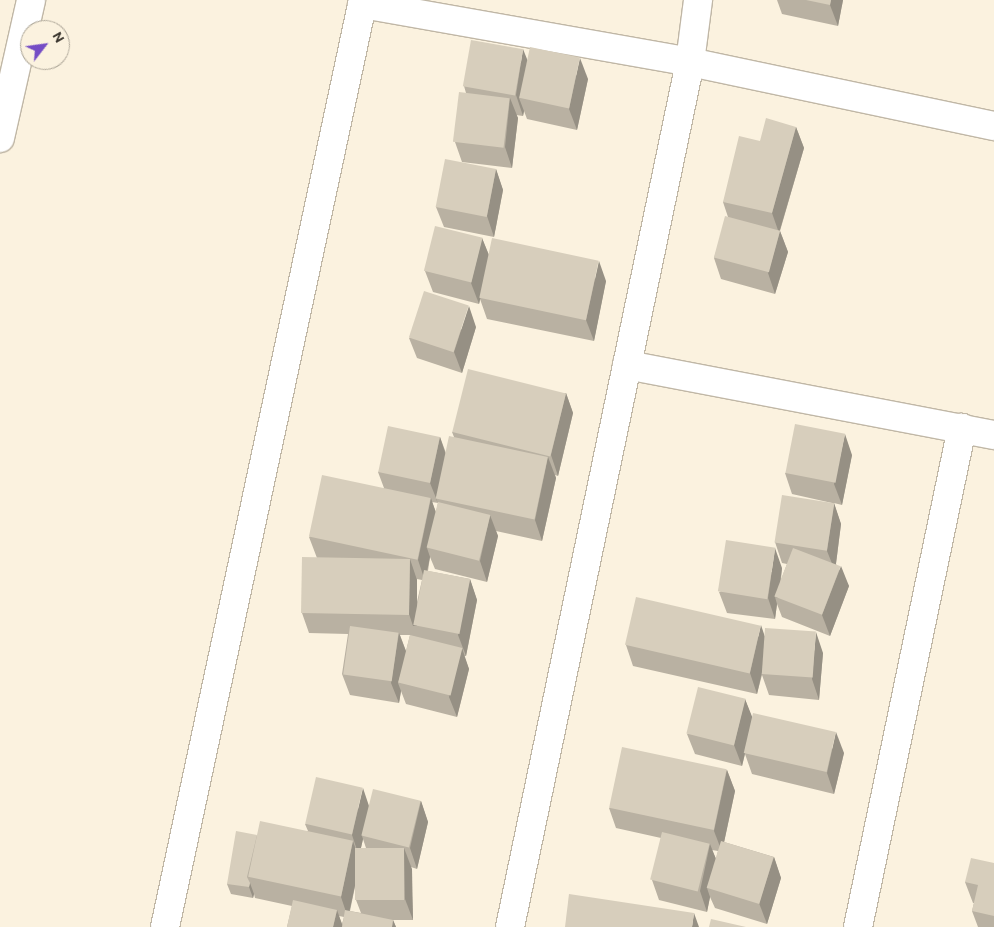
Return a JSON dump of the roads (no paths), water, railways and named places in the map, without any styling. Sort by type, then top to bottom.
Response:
[{"type":"street","points":[[0,138],[31,0]]},
{"type":"street","points":[[510,927],[690,62],[698,0]]},
{"type":"street","points":[[165,927],[362,2],[690,62],[994,126]]},
{"type":"street","points":[[627,365],[994,435]]},
{"type":"street","points":[[858,927],[962,428]]}]
